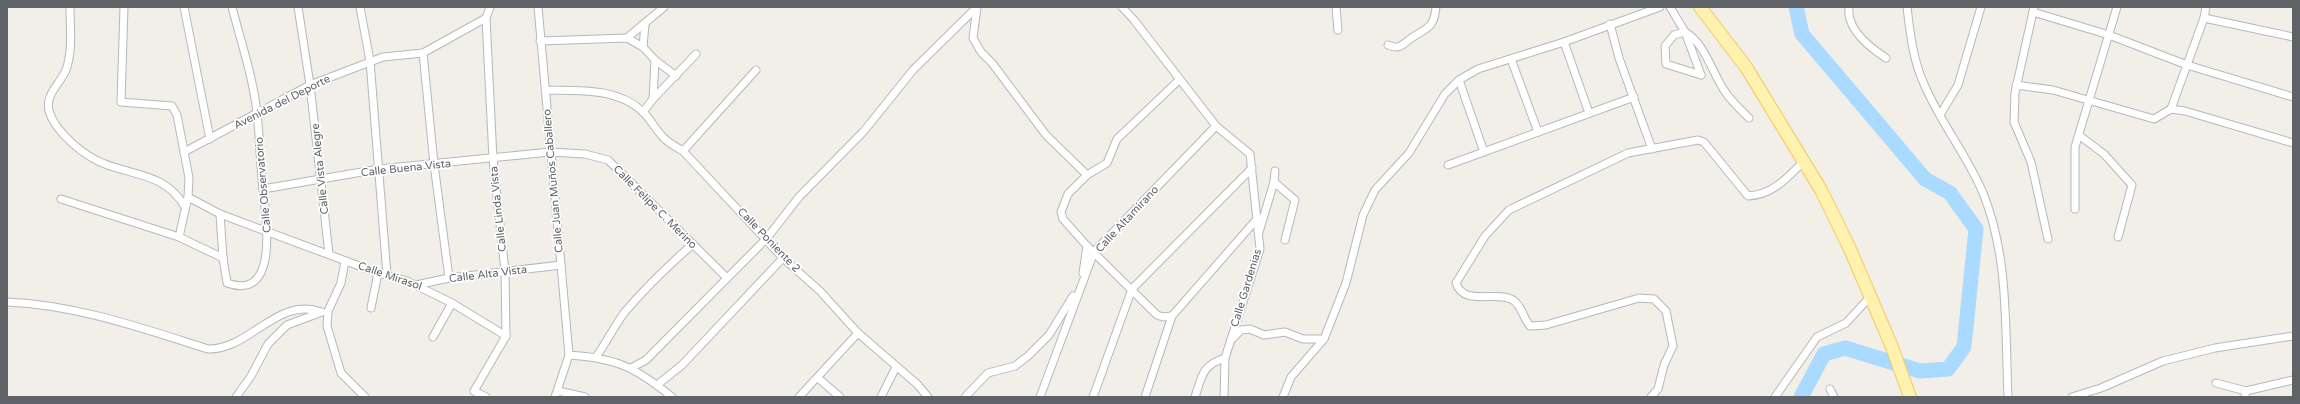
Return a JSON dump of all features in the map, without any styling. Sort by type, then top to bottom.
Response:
[{"type":"main road","points":[[1700,7],[1746,67],[1805,160],[1850,249],[1892,347],[1910,397]]},
{"type":"street","points":[[70,7],[69,60],[65,72],[50,93],[49,110],[60,133],[104,164],[141,173],[162,183],[178,195],[185,207]]},
{"type":"street","points":[[124,7],[120,102],[172,106],[177,115],[189,178],[188,197],[179,237]]},
{"type":"street","points":[[184,7],[210,139]]},
{"type":"street","name":"Calle Observatorio","points":[[223,258],[227,283],[238,287],[253,282],[262,271],[268,230],[257,113],[232,7]]},
{"type":"street","name":"Calle Vista Alegre","points":[[298,7],[310,85],[329,254]]},
{"type":"street","points":[[360,7],[370,61],[387,275]]},
{"type":"street","points":[[449,278],[434,164],[423,53],[486,18],[490,7]]},
{"type":"street","name":"Calle Juan Muños Caballero","points":[[538,7],[569,354]]},
{"type":"street","points":[[628,38],[664,7]]},
{"type":"street","points":[[977,7],[973,38],[981,52],[992,64],[1046,135],[1087,175]]},
{"type":"street","points":[[631,368],[646,360],[767,238],[799,198],[864,131],[913,70],[977,7]]},
{"type":"street","points":[[1122,7],[1134,20],[1216,126]]},
{"type":"street","points":[[1336,7],[1338,30]]},
{"type":"street","points":[[1388,45],[1396,48],[1402,46],[1411,38],[1424,32],[1435,18],[1436,7]]},
{"type":"street","points":[[1283,397],[1291,377],[1324,339],[1346,283],[1363,215],[1375,190],[1409,153],[1445,94],[1458,80],[1478,69],[1564,42],[1660,7]]},
{"type":"street","points":[[1670,7],[1685,32],[1701,75],[1666,64],[1665,46],[1674,35],[1685,32],[1691,35],[1708,59],[1726,93],[1749,118]]},
{"type":"street","points":[[1848,7],[1848,16],[1868,46],[1886,58]]},
{"type":"street","points":[[1907,7],[1913,49],[1923,84],[1983,193],[1999,244],[2004,287],[2008,397]]},
{"type":"street","points":[[1940,115],[1958,86],[1981,7]]},
{"type":"street","points":[[2075,209],[2075,148],[2080,136],[2117,7]]},
{"type":"street","points":[[2171,109],[2204,18],[2206,7]]},
{"type":"street","points":[[2048,239],[2031,162],[2014,122],[2016,85],[2033,10],[2109,35],[2187,65],[2293,97]]},
{"type":"street","name":"Calle Linda Vista","points":[[486,18],[493,159],[505,271],[506,336]]},
{"type":"street","points":[[2204,18],[2293,37]]},
{"type":"street","points":[[644,47],[645,24]]},
{"type":"street","points":[[1610,24],[1619,58],[1652,149]]},
{"type":"street","points":[[540,41],[628,38],[644,47],[655,60],[676,76]]},
{"type":"street","points":[[1564,42],[1589,113]]},
{"type":"street","name":"Avenida del Deporte","points":[[184,152],[310,85],[382,57],[423,53]]},
{"type":"street","points":[[643,112],[696,54]]},
{"type":"street","points":[[1511,59],[1538,132]]},
{"type":"street","points":[[654,99],[655,60]]},
{"type":"street","points":[[683,151],[756,70]]},
{"type":"street","points":[[1172,316],[1163,317],[1157,315],[1087,246],[1063,219],[1061,212],[1068,194],[1087,175],[1107,163],[1117,140],[1179,80]]},
{"type":"street","points":[[1458,80],[1484,152]]},
{"type":"street","points":[[2016,85],[2053,90],[2089,102],[2154,119],[2171,109],[2185,111],[2293,143]]},
{"type":"street","name":"Calle Poniente 2","points":[[545,90],[617,95],[631,102],[643,112],[664,139],[683,151],[767,238],[783,258],[820,291],[858,333],[917,384],[928,397]]},
{"type":"street","points":[[1448,166],[1634,97]]},
{"type":"street","name":"Calle Gardenias","points":[[1216,126],[1250,154],[1260,249],[1225,358],[1224,397]]},
{"type":"street","name":"Calle Altamirano","points":[[1040,397],[1094,252],[1216,126]]},
{"type":"street","points":[[2080,136],[2104,154],[2132,185],[2118,237]]},
{"type":"street","points":[[1651,397],[1658,389],[1664,365],[1673,346],[1666,311],[1654,299],[1639,298],[1546,325],[1530,326],[1524,319],[1519,305],[1511,299],[1465,296],[1459,291],[1456,284],[1485,236],[1509,210],[1628,153],[1689,140],[1704,142],[1748,196],[1757,195],[1779,186],[1805,160]]},
{"type":"street","name":"Calle Buena Vista","points":[[263,189],[378,169],[493,159],[550,152]]},
{"type":"street","name":"Calle Felipe C. Merino","points":[[550,152],[586,154],[608,160],[727,278]]},
{"type":"street","points":[[1093,397],[1132,289],[1252,168]]},
{"type":"street","points":[[1258,236],[1274,182],[1275,171]]},
{"type":"street","points":[[1274,182],[1295,200],[1285,240]]},
{"type":"street","name":"Calle Mirasol","points":[[188,197],[220,214],[268,230],[378,273],[416,285],[452,303],[506,336]]},
{"type":"street","points":[[61,199],[179,237],[223,258],[220,214]]},
{"type":"street","points":[[1145,397],[1172,316],[1256,220]]},
{"type":"street","points":[[596,357],[609,340],[624,314],[667,267],[693,244]]},
{"type":"street","points":[[965,397],[988,373],[1015,366],[1028,356],[1049,335],[1072,300],[1084,271],[1087,246]]},
{"type":"street","points":[[658,385],[682,365],[783,258]]},
{"type":"street","points":[[345,261],[341,283],[325,311],[327,326],[341,373],[365,397]]},
{"type":"street","name":"Calle Alta Vista","points":[[416,285],[449,278],[561,265]]},
{"type":"street","points":[[371,308],[378,273]]},
{"type":"street","points":[[1775,397],[1817,337],[1846,323],[1870,297]]},
{"type":"street","points":[[7,302],[47,305],[99,315],[208,349],[220,350],[267,322],[294,310],[311,308],[325,311]]},
{"type":"street","points":[[7,308],[24,303]]},
{"type":"street","points":[[433,336],[452,303]]},
{"type":"street","points":[[236,397],[252,376],[268,344],[287,325],[325,311]]},
{"type":"street","points":[[1229,342],[1241,330],[1250,329],[1264,335],[1285,332],[1303,339],[1324,339]]},
{"type":"street","points":[[800,397],[858,333]]},
{"type":"street","points":[[486,397],[474,391],[506,336]]},
{"type":"street","points":[[2072,397],[2101,388],[2163,361],[2216,348],[2293,336]]},
{"type":"street","points":[[585,397],[556,394],[569,354],[596,357],[631,368],[658,385],[672,397]]},
{"type":"street","points":[[1195,397],[1203,372],[1212,362],[1225,358]]},
{"type":"street","points":[[881,397],[896,367]]},
{"type":"street","points":[[818,378],[840,397]]},
{"type":"street","points":[[2216,383],[2245,394],[2293,380]]},
{"type":"street","points":[[1830,389],[1834,397]]},
{"type":"waterway","points":[[1796,7],[1802,34],[1925,179],[1950,193],[1976,229],[1964,347],[1948,369],[1920,371],[1845,348],[1824,354],[1801,397]]}]
